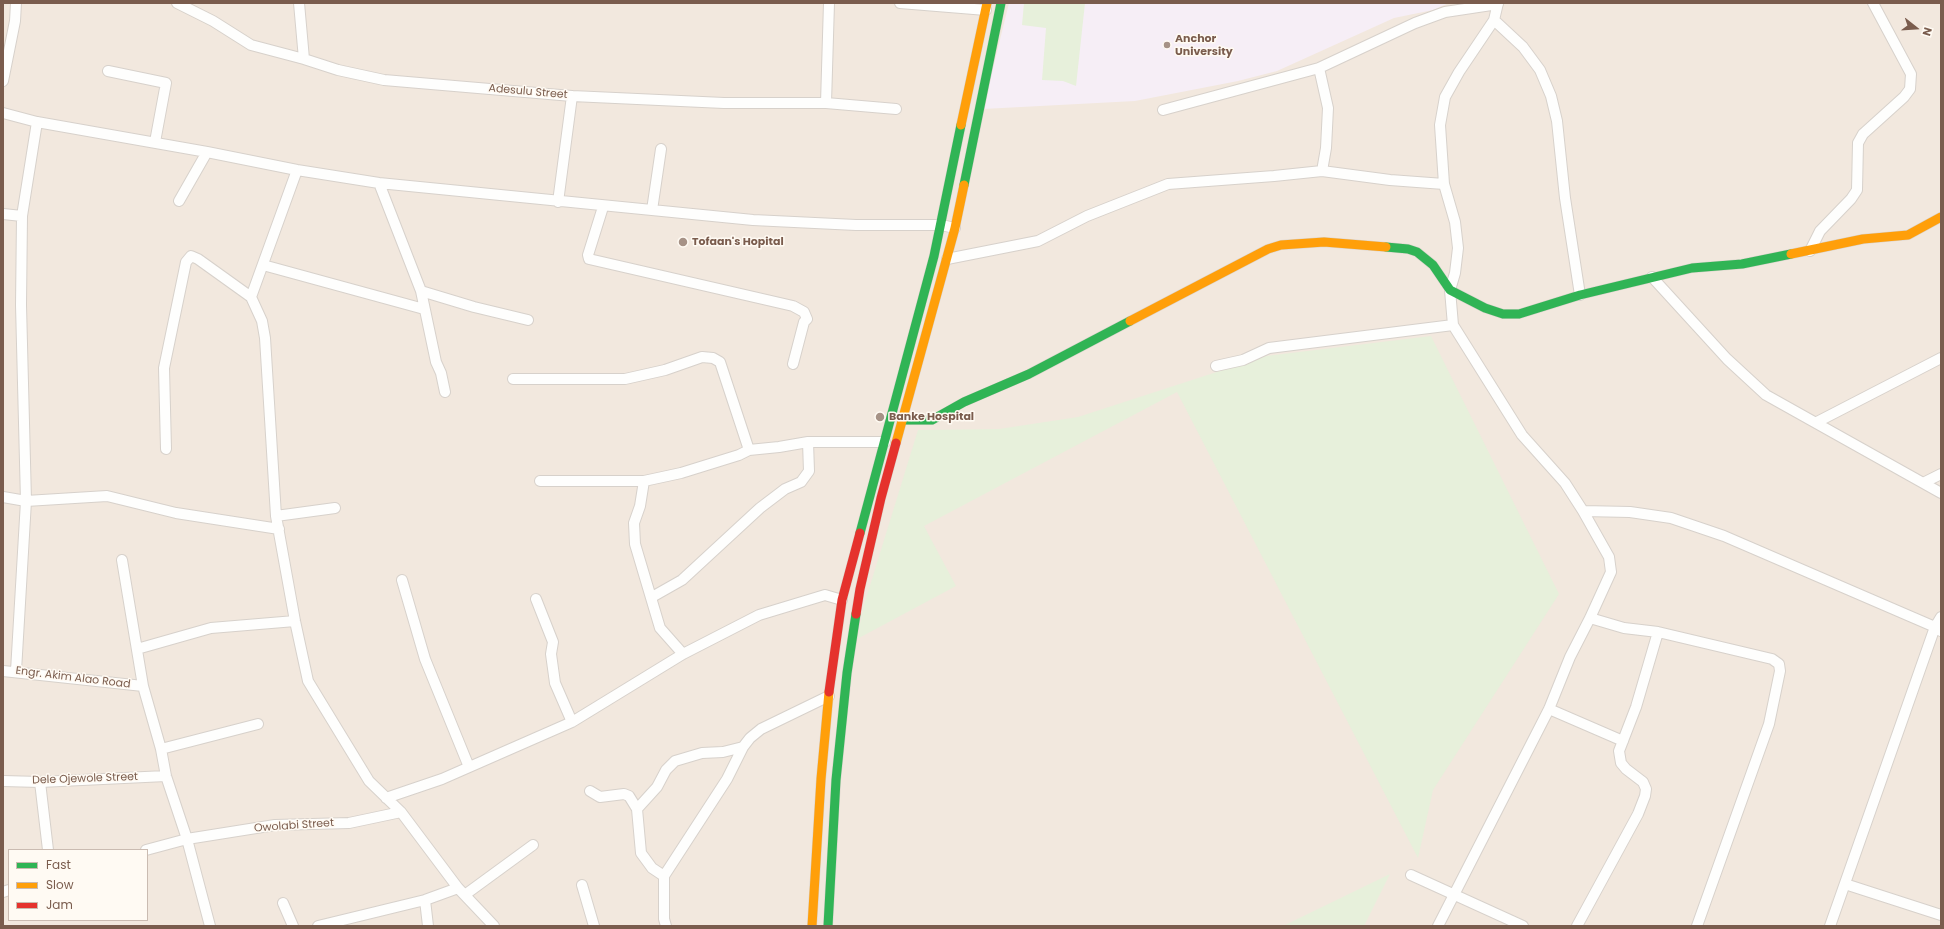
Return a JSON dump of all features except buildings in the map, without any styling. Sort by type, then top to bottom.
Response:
[{"type":"street","points":[[3,81],[15,22],[16,3]]},
{"type":"street","name":"Adesulu Street","points":[[177,3],[213,20],[251,45],[338,70],[384,80],[572,96],[724,103],[826,103],[896,109]]},
{"type":"street","points":[[299,3],[304,59]]},
{"type":"street","points":[[826,103],[829,3]]},
{"type":"street","points":[[812,926],[821,778],[829,696],[842,600],[852,557],[885,442],[941,225],[987,7],[900,3]]},
{"type":"street","points":[[828,926],[836,780],[851,647],[860,589],[881,498],[948,259],[1001,3]]},
{"type":"street","points":[[1810,250],[1820,231],[1851,199],[1857,190],[1858,143],[1863,134],[1904,97],[1910,89],[1911,74],[1872,3]]},
{"type":"street","points":[[1162,110],[1320,68],[1415,23],[1445,12],[1498,4],[1494,20],[1459,72],[1446,97],[1440,125],[1444,184],[1455,222],[1458,248],[1455,272],[1450,290],[1453,325],[1522,435],[1565,483],[1583,511],[1609,557],[1612,566],[1611,572],[1590,618],[1570,657],[1549,709],[1438,926]]},
{"type":"street","points":[[1494,20],[1524,47],[1540,70],[1551,96],[1557,121],[1565,198],[1580,295]]},
{"type":"street","points":[[1320,68],[1328,108],[1326,148],[1322,171]]},
{"type":"street","points":[[108,71],[166,84],[155,142]]},
{"type":"street","points":[[558,202],[572,96]]},
{"type":"street","points":[[3,113],[37,122],[155,142],[297,170],[379,183],[558,202],[753,220],[856,225],[941,225],[955,228]]},
{"type":"street","points":[[16,671],[26,501],[21,304],[22,216],[37,122]]},
{"type":"street","points":[[652,210],[661,149]]},
{"type":"street","points":[[179,201],[206,152]]},
{"type":"street","points":[[251,297],[297,170]]},
{"type":"street","points":[[948,259],[1038,241],[1088,216],[1168,184],[1322,171],[1390,180],[1444,184]]},
{"type":"street","points":[[379,183],[421,291],[424,310],[445,392]]},
{"type":"street","points":[[603,206],[588,255],[590,259],[793,306],[804,312],[807,319],[793,364]]},
{"type":"street","points":[[3,214],[22,216]]},
{"type":"street","points":[[903,420],[932,420],[964,402],[1029,374],[1268,249],[1281,245],[1324,242],[1408,249],[1417,252],[1433,265],[1450,290],[1484,308],[1503,314],[1519,314],[1580,295],[1692,268],[1742,264],[1863,239],[1908,234],[1941,217]]},
{"type":"street","points":[[166,449],[164,368],[186,262],[191,256],[198,258],[251,297],[262,321],[276,516],[295,621],[308,681],[369,781],[401,812],[462,891],[494,926]]},
{"type":"street","points":[[263,265],[424,310]]},
{"type":"street","points":[[1652,277],[1727,359],[1766,395],[1925,482],[1941,493]]},
{"type":"street","points":[[421,291],[474,307],[528,320]]},
{"type":"street","points":[[1216,366],[1243,360],[1268,348],[1453,325]]},
{"type":"street","points":[[513,379],[626,378],[665,370],[702,357],[712,358],[720,362],[749,450]]},
{"type":"street","points":[[1817,422],[1941,358]]},
{"type":"street","points":[[540,481],[644,481],[681,473],[739,455],[749,450],[808,442],[885,442]]},
{"type":"street","points":[[652,597],[682,580],[760,508],[785,488],[801,482],[809,471],[808,442]]},
{"type":"street","points":[[1925,482],[1941,474]]},
{"type":"street","points":[[644,481],[640,506],[634,523],[635,544],[652,597],[656,619],[660,628],[683,654]]},
{"type":"street","points":[[3,497],[26,501],[107,496],[176,513],[278,529]]},
{"type":"street","points":[[276,516],[335,508]]},
{"type":"street","points":[[1583,511],[1630,512],[1671,518],[1724,536],[1938,629]]},
{"type":"street","points":[[122,560],[143,686],[161,749],[166,776],[187,839],[210,926]]},
{"type":"street","points":[[402,580],[425,659],[469,767]]},
{"type":"street","points":[[386,798],[442,779],[572,722],[683,654],[759,616],[825,595],[842,600]]},
{"type":"street","points":[[536,599],[553,642],[551,654],[555,683],[572,722]]},
{"type":"street","points":[[1830,926],[1938,629],[1941,617]]},
{"type":"street","points":[[1590,618],[1624,628],[1658,632],[1772,659],[1780,666],[1768,724],[1697,926]]},
{"type":"street","points":[[137,649],[211,628],[295,621]]},
{"type":"street","points":[[1577,926],[1638,814],[1645,796],[1646,788],[1643,782],[1626,769],[1621,763],[1619,751],[1636,707],[1658,632]]},
{"type":"street","name":"Engr. Akim Alao Road","points":[[3,670],[143,686]]},
{"type":"street","points":[[666,926],[664,919],[664,876],[728,779],[743,747],[750,738],[761,730],[829,696]]},
{"type":"street","points":[[1549,709],[1623,741]]},
{"type":"street","points":[[161,749],[258,724]]},
{"type":"street","points":[[638,809],[657,787],[666,770],[675,761],[702,753],[723,752],[743,747]]},
{"type":"street","name":"Dele Ojewole Street","points":[[3,781],[40,782],[166,776]]},
{"type":"street","points":[[40,782],[48,849]]},
{"type":"street","points":[[590,791],[600,797],[624,794],[629,796],[638,809],[641,853],[652,868],[664,876]]},
{"type":"street","name":"Owolabi Street","points":[[148,849],[187,839],[275,825],[349,823],[401,812]]},
{"type":"street","points":[[318,926],[462,891],[533,845]]},
{"type":"street","points":[[1411,875],[1523,926]]},
{"type":"street","points":[[1845,884],[1941,915]]},
{"type":"street","points":[[582,885],[594,926]]},
{"type":"street","points":[[425,900],[428,926]]},
{"type":"street","points":[[283,903],[293,926]]},
{"type":"shaded area","points":[[3,3],[1941,3],[1941,926],[3,926]]},
{"type":"shaded area","name":"Anchor University","points":[[1009,3],[1449,3],[1433,10],[1394,18],[1277,71],[1238,81],[1135,101],[983,109]]},
{"type":"green space","points":[[1024,3],[1085,3],[1076,86],[1063,81],[1042,80],[1046,28],[1022,25]]},
{"type":"green space","points":[[1431,336],[1559,594],[1433,790],[1418,858],[1177,392],[924,526],[956,586],[857,639],[864,605],[918,430],[999,429],[1078,417],[1266,356]]},
{"type":"green space","points":[[1390,874],[1364,926],[1283,926]]},
{"type":"traffic: fast","points":[[964,185],[1001,3]]},
{"type":"traffic: fast","points":[[860,533],[934,256],[961,125]]},
{"type":"traffic: fast","points":[[1386,247],[1408,249],[1417,252],[1433,265],[1450,290],[1485,308],[1503,314],[1519,314],[1580,295],[1692,268],[1742,264],[1791,254]]},
{"type":"traffic: fast","points":[[903,420],[932,420],[964,402],[1029,374],[1130,321]]},
{"type":"traffic: fast","points":[[828,926],[836,780],[847,673],[856,614]]},
{"type":"traffic: slow","points":[[961,125],[987,3]]},
{"type":"traffic: slow","points":[[896,443],[955,228],[964,185]]},
{"type":"traffic: slow","points":[[1791,254],[1863,239],[1908,235],[1941,217]]},
{"type":"traffic: slow","points":[[1130,321],[1268,249],[1281,245],[1324,242],[1386,247]]},
{"type":"traffic: slow","points":[[812,926],[821,779],[829,692]]},
{"type":"traffic: jam","points":[[856,614],[860,589],[881,498],[896,443]]},
{"type":"traffic: jam","points":[[829,692],[842,600],[860,533]]},
{"type":"place","name":"Anchor University","points":[[1167,45]]},
{"type":"place","name":"Tofaan's Hopital","points":[[683,242]]},
{"type":"place","name":"Banke Hospital","points":[[880,417]]}]
